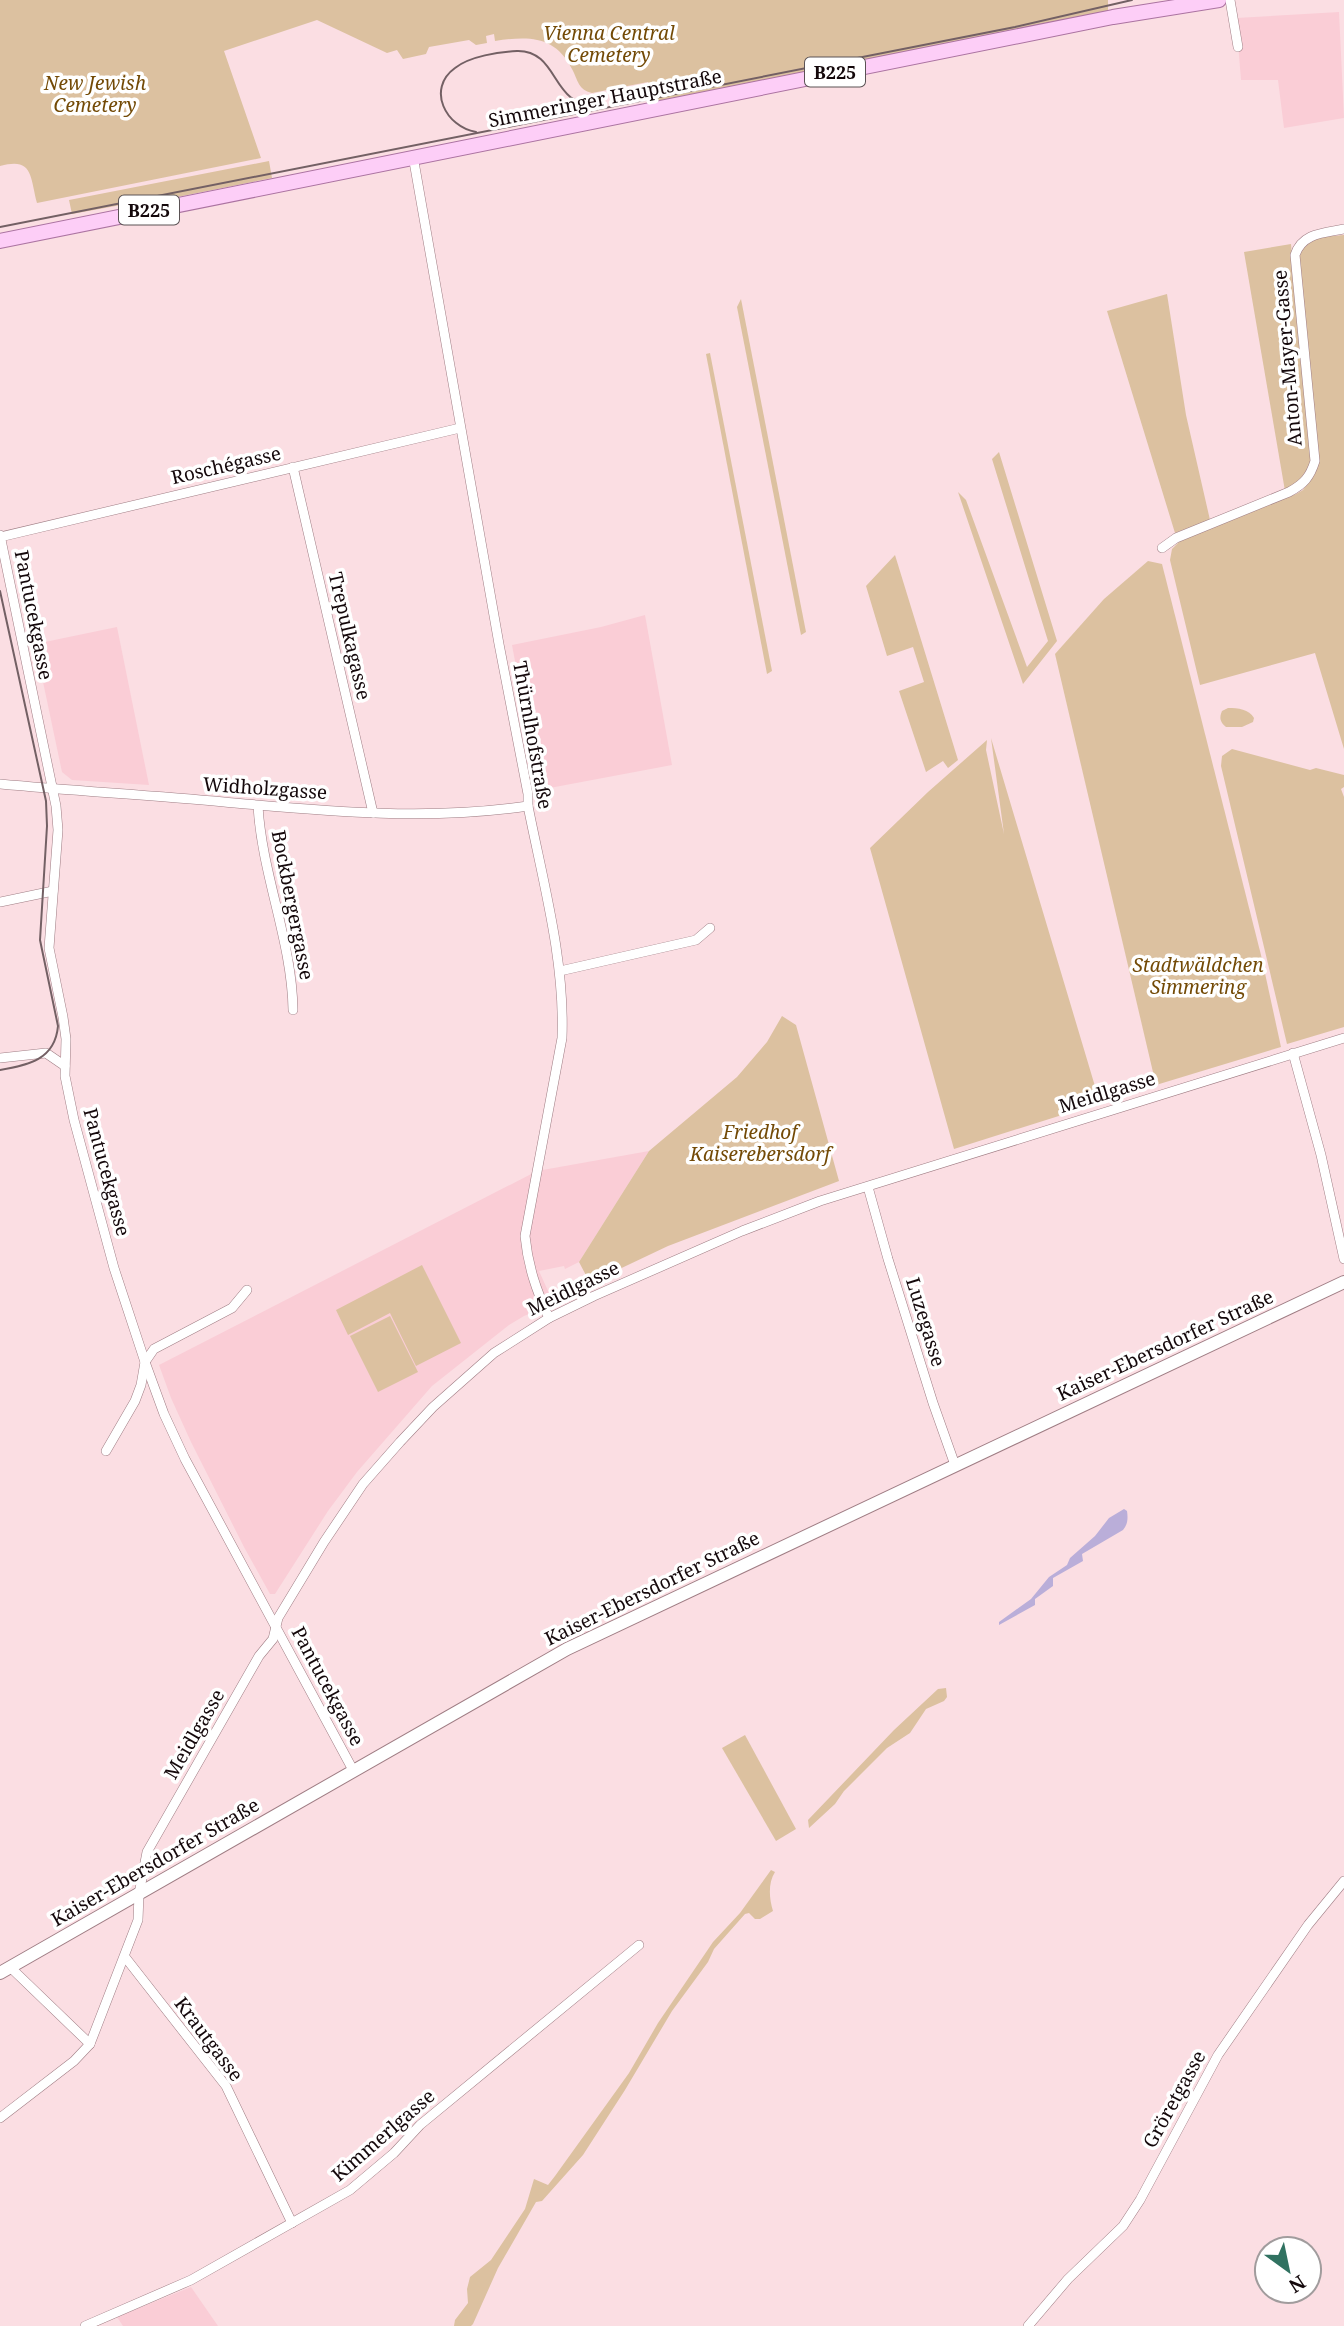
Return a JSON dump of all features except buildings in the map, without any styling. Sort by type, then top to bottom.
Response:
[{"type":"main road","name":"Simmeringer Hauptstraße","points":[[0,241],[1112,17],[1219,0]]},
{"type":"main road","name":"Kaiser-Ebersdorfer Straße","points":[[5,1970],[567,1649],[1344,1282]]},
{"type":"street","points":[[1230,0],[1238,47]]},
{"type":"street","name":"Thürnlhofstraße","points":[[413,156],[528,806],[560,971],[562,1038],[525,1236],[531,1274],[549,1318]]},
{"type":"street","name":"Anton-Mayer-Gasse","points":[[1162,548],[1176,538],[1289,492],[1303,484],[1311,474],[1315,461],[1295,255],[1298,247],[1309,237],[1344,229]]},
{"type":"street","name":"Roschégasse","points":[[0,536],[460,428]]},
{"type":"street","name":"Trepulkagasse","points":[[293,467],[373,813]]},
{"type":"street","name":"Pantucekgasse","points":[[0,536],[58,820],[48,948],[63,1017],[66,1039],[65,1066],[74,1120],[93,1196],[145,1362],[185,1460],[353,1770]]},
{"type":"street","name":"Widholzgasse","points":[[0,784],[373,813],[430,815],[528,806]]},
{"type":"street","name":"Bockbergergasse","points":[[258,806],[259,836],[293,983],[293,1010]]},
{"type":"street","points":[[0,902],[53,891]]},
{"type":"street","points":[[560,971],[696,940],[710,928]]},
{"type":"street","name":"Meidlgasse","points":[[90,2044],[138,1920],[139,1894],[147,1852],[245,1679],[278,1628],[278,1618],[324,1542],[363,1485],[447,1393],[494,1353],[549,1318],[660,1265],[849,1191],[1344,1038]]},
{"type":"street","points":[[0,1058],[46,1053],[65,1066]]},
{"type":"street","points":[[1293,1053],[1321,1155],[1344,1259]]},
{"type":"street","name":"Luzegasse","points":[[869,1187],[888,1259],[955,1465]]},
{"type":"street","points":[[106,1451],[135,1401],[145,1362],[154,1349],[232,1308],[247,1290]]},
{"type":"street","name":"Gröretgasse","points":[[1028,2326],[1068,2279],[1123,2225],[1218,2055],[1308,1925],[1344,1881]]},
{"type":"street","name":"Kimmerlgasse","points":[[85,2326],[191,2280],[350,2190],[394,2153],[420,2125],[639,1945]]},
{"type":"street","name":"Krautgasse","points":[[125,1957],[226,2086],[292,2223]]},
{"type":"street","points":[[0,2118],[65,2068],[90,2044],[5,1970]]},
{"type":"shaded area","points":[[1339,12],[1344,118],[1284,128],[1278,80],[1241,80],[1236,18]]},
{"type":"shaded area","points":[[645,615],[672,765],[539,790],[512,645]]},
{"type":"shaded area","points":[[117,627],[149,785],[72,780],[62,772],[35,644]]},
{"type":"shaded area","points":[[649,1151],[579,1262],[565,1269],[564,1266],[539,1271],[554,1304],[509,1325],[432,1386],[357,1472],[328,1511],[275,1594],[270,1594],[191,1442],[159,1365],[537,1171]]},
{"type":"shaded area","points":[[1124,1509],[1127,1511],[1127,1519],[1123,1530],[1082,1554],[1083,1561],[1053,1578],[1053,1586],[1035,1599],[1035,1605],[999,1625],[999,1622],[1031,1599],[1049,1577],[1067,1565],[1070,1558],[1095,1536],[1109,1518]]},
{"type":"shaded area","points":[[191,2287],[218,2326],[123,2326],[117,2317]]},
{"type":"green space","points":[[0,0],[1108,0],[1108,13],[654,103],[648,82],[587,92],[579,84],[565,58],[540,40],[519,38],[495,41],[494,34],[486,36],[487,43],[476,45],[469,40],[429,47],[426,54],[403,59],[397,50],[387,53],[317,20],[224,51],[261,158],[37,203],[31,177],[24,167],[19,164],[0,166]]},
{"type":"green space","points":[[269,161],[272,178],[122,208],[121,205],[72,214],[69,200]]},
{"type":"green space","points":[[1344,235],[1344,749],[1315,653],[1200,685],[1170,560],[1172,549],[1180,541],[1296,494],[1303,490],[1315,473],[1298,256],[1311,241]]},
{"type":"green space","points":[[1291,244],[1311,466],[1299,482],[1285,491],[1244,252]]},
{"type":"green space","points":[[1167,294],[1186,415],[1210,520],[1175,533],[1107,311]]},
{"type":"green space","points":[[741,299],[806,632],[801,635],[737,307]]},
{"type":"green space","points":[[710,353],[772,671],[767,674],[706,354]]},
{"type":"green space","points":[[999,452],[1057,641],[1023,684],[958,492],[966,500],[1027,667],[1048,641],[992,459]]},
{"type":"green space","points":[[895,555],[958,760],[948,768],[943,761],[926,772],[899,691],[924,682],[913,647],[887,656],[866,586]]},
{"type":"green space","name":"Stadtwäldchen Simmering","points":[[1148,561],[1162,564],[1261,955],[1281,1047],[1156,1085],[1055,654],[1104,599]]},
{"type":"green space","points":[[1228,708],[1246,711],[1254,718],[1253,722],[1242,727],[1226,727],[1221,722],[1221,716],[1222,711]]},
{"type":"green space","points":[[991,738],[1100,1103],[954,1149],[870,848],[987,740],[986,750],[1004,834]]},
{"type":"green space","points":[[1232,749],[1310,770],[1316,768],[1344,775],[1344,787],[1341,789],[1344,797],[1344,1027],[1287,1044],[1221,766],[1222,756]]},
{"type":"green space","name":"Friedhof Kaiserebersdorf","points":[[782,1016],[796,1025],[839,1181],[668,1246],[590,1283],[579,1262],[649,1151],[737,1077],[767,1042]]},
{"type":"green space","points":[[422,1265],[461,1343],[416,1366],[390,1313],[348,1335],[336,1310]]},
{"type":"green space","points":[[390,1316],[418,1372],[378,1392],[350,1336]]},
{"type":"green space","points":[[946,1688],[947,1697],[944,1701],[926,1709],[910,1733],[887,1748],[809,1828],[808,1820],[894,1730],[938,1689]]},
{"type":"green space","points":[[745,1735],[796,1829],[776,1841],[722,1748]]},
{"type":"green space","points":[[771,1870],[775,1872],[770,1891],[773,1911],[760,1919],[755,1919],[749,1913],[745,1914],[714,1949],[708,1962],[672,2011],[583,2155],[542,2201],[536,2202],[498,2268],[473,2324],[454,2326],[455,2320],[468,2303],[470,2277],[491,2260],[525,2209],[534,2179],[548,2185],[555,2176],[629,2073],[658,2023],[713,1942],[740,1913]]},
{"type":"tram line","points":[[0,227],[1015,27],[1132,0]]},
{"type":"tram line","points":[[476,132],[465,129],[449,115],[443,106],[442,86],[455,68],[468,60],[485,55],[517,51],[531,53],[541,60],[571,98],[582,103],[597,104]]},
{"type":"tram line","points":[[0,591],[46,801],[40,940],[58,1026],[52,1047],[46,1054],[30,1063],[0,1070]]},
{"type":"park label","name":"Vienna Central Cemetery","points":[[609,44]]},
{"type":"park label","name":"New Jewish Cemetery","points":[[95,94]]}]
